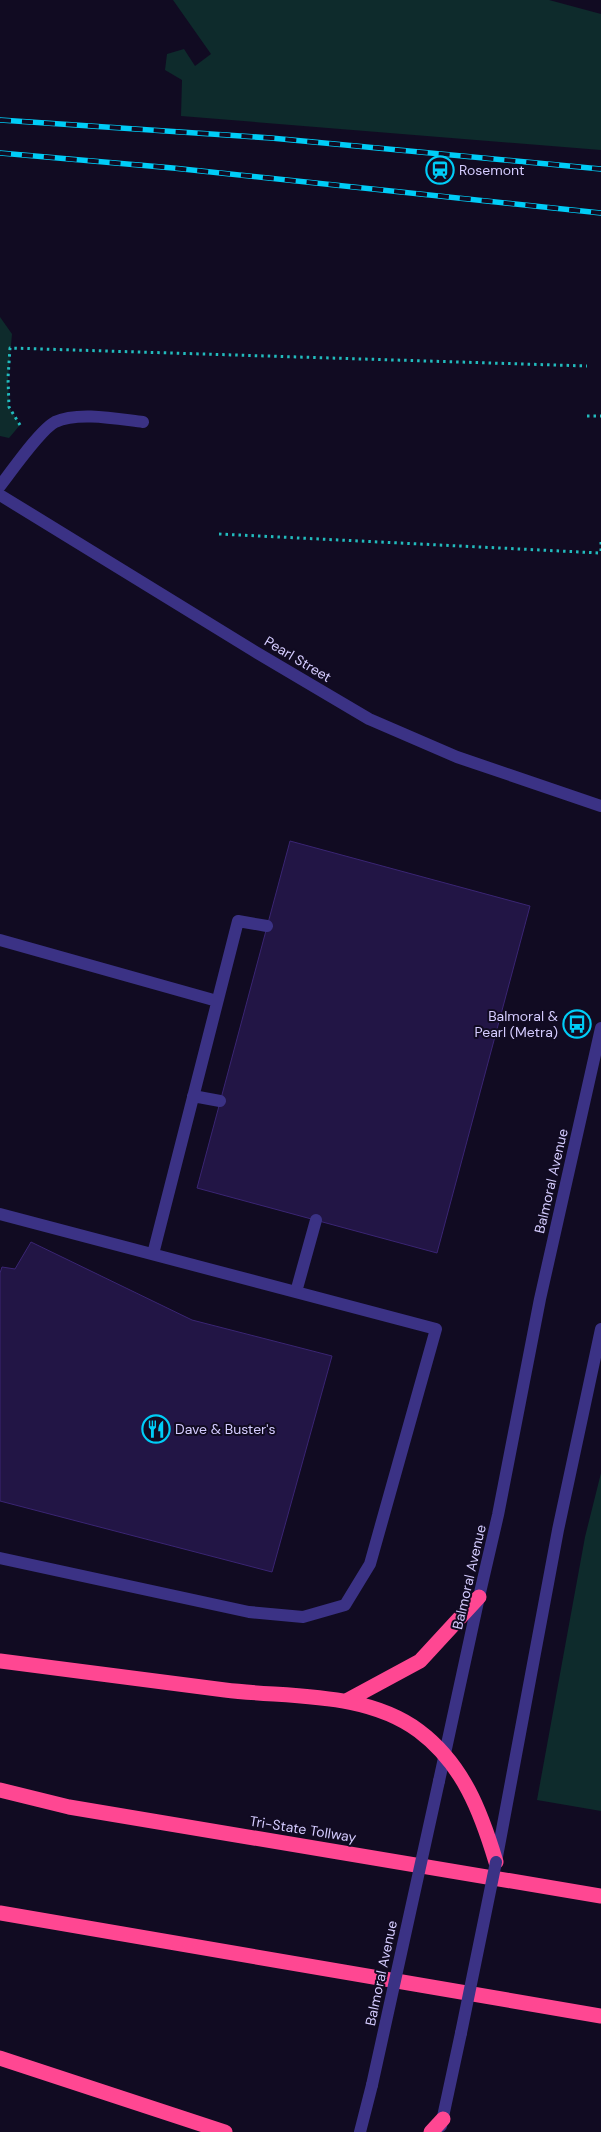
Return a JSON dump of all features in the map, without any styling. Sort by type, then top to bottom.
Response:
[{"type":"highway","points":[[346,1702],[420,1661],[479,1597]]},
{"type":"highway","points":[[0,1660],[228,1691],[346,1702],[387,1712],[419,1731],[446,1754],[468,1787],[483,1820],[496,1862]]},
{"type":"highway","name":"Tri-State Tollway","points":[[0,1790],[69,1807],[601,1896]]},
{"type":"highway","points":[[0,1913],[601,2016]]},
{"type":"highway","points":[[0,2058],[225,2132]]},
{"type":"highway","points":[[431,2132],[442,2126]]},
{"type":"street","points":[[0,486],[33,444],[54,423],[88,417],[143,422]]},
{"type":"street","name":"Pearl Street","points":[[0,495],[254,651],[369,719],[457,757],[601,806]]},
{"type":"street","points":[[152,1254],[238,922],[267,926]]},
{"type":"street","points":[[0,940],[217,1001]]},
{"type":"street","name":"Balmoral Avenue","points":[[360,2132],[446,1754],[498,1515],[540,1299],[601,1028]]},
{"type":"street","points":[[193,1096],[220,1101]]},
{"type":"street","points":[[0,1214],[436,1329],[370,1564],[345,1605],[303,1616],[249,1612],[0,1558]]},
{"type":"street","points":[[296,1292],[316,1220]]},
{"type":"street","points":[[442,2126],[510,1795],[558,1530],[601,1329]]},
{"type":"path","points":[[33,444],[9,407],[10,348],[587,366]]},
{"type":"path","points":[[587,416],[601,416]]},
{"type":"path","points":[[219,534],[600,554],[601,542]]},
{"type":"green space","points":[[173,0],[549,0],[601,14],[601,150],[181,116],[182,80],[165,70],[167,54],[184,49],[195,66],[211,54]]},
{"type":"green space","points":[[0,317],[12,334],[8,378],[9,407],[20,425],[9,438],[0,436]]},
{"type":"green space","points":[[601,1473],[601,1811],[537,1800],[585,1537]]},
{"type":"building","points":[[290,841],[530,906],[437,1253],[197,1188]]},
{"type":"building","name":"Dave & Buster's","points":[[31,1242],[192,1320],[332,1356],[272,1572],[0,1501],[0,1273],[2,1267],[15,1269]]},
{"type":"railway","points":[[0,120],[271,138],[601,169]]},
{"type":"railway","points":[[0,153],[173,168],[601,213]]},
{"type":"place","name":"Rosemont","points":[[440,170]]},
{"type":"place","name":"Balmoral & Pearl (Metra)","points":[[577,1024]]},
{"type":"place","name":"Dave & Buster's","points":[[156,1429]]}]
